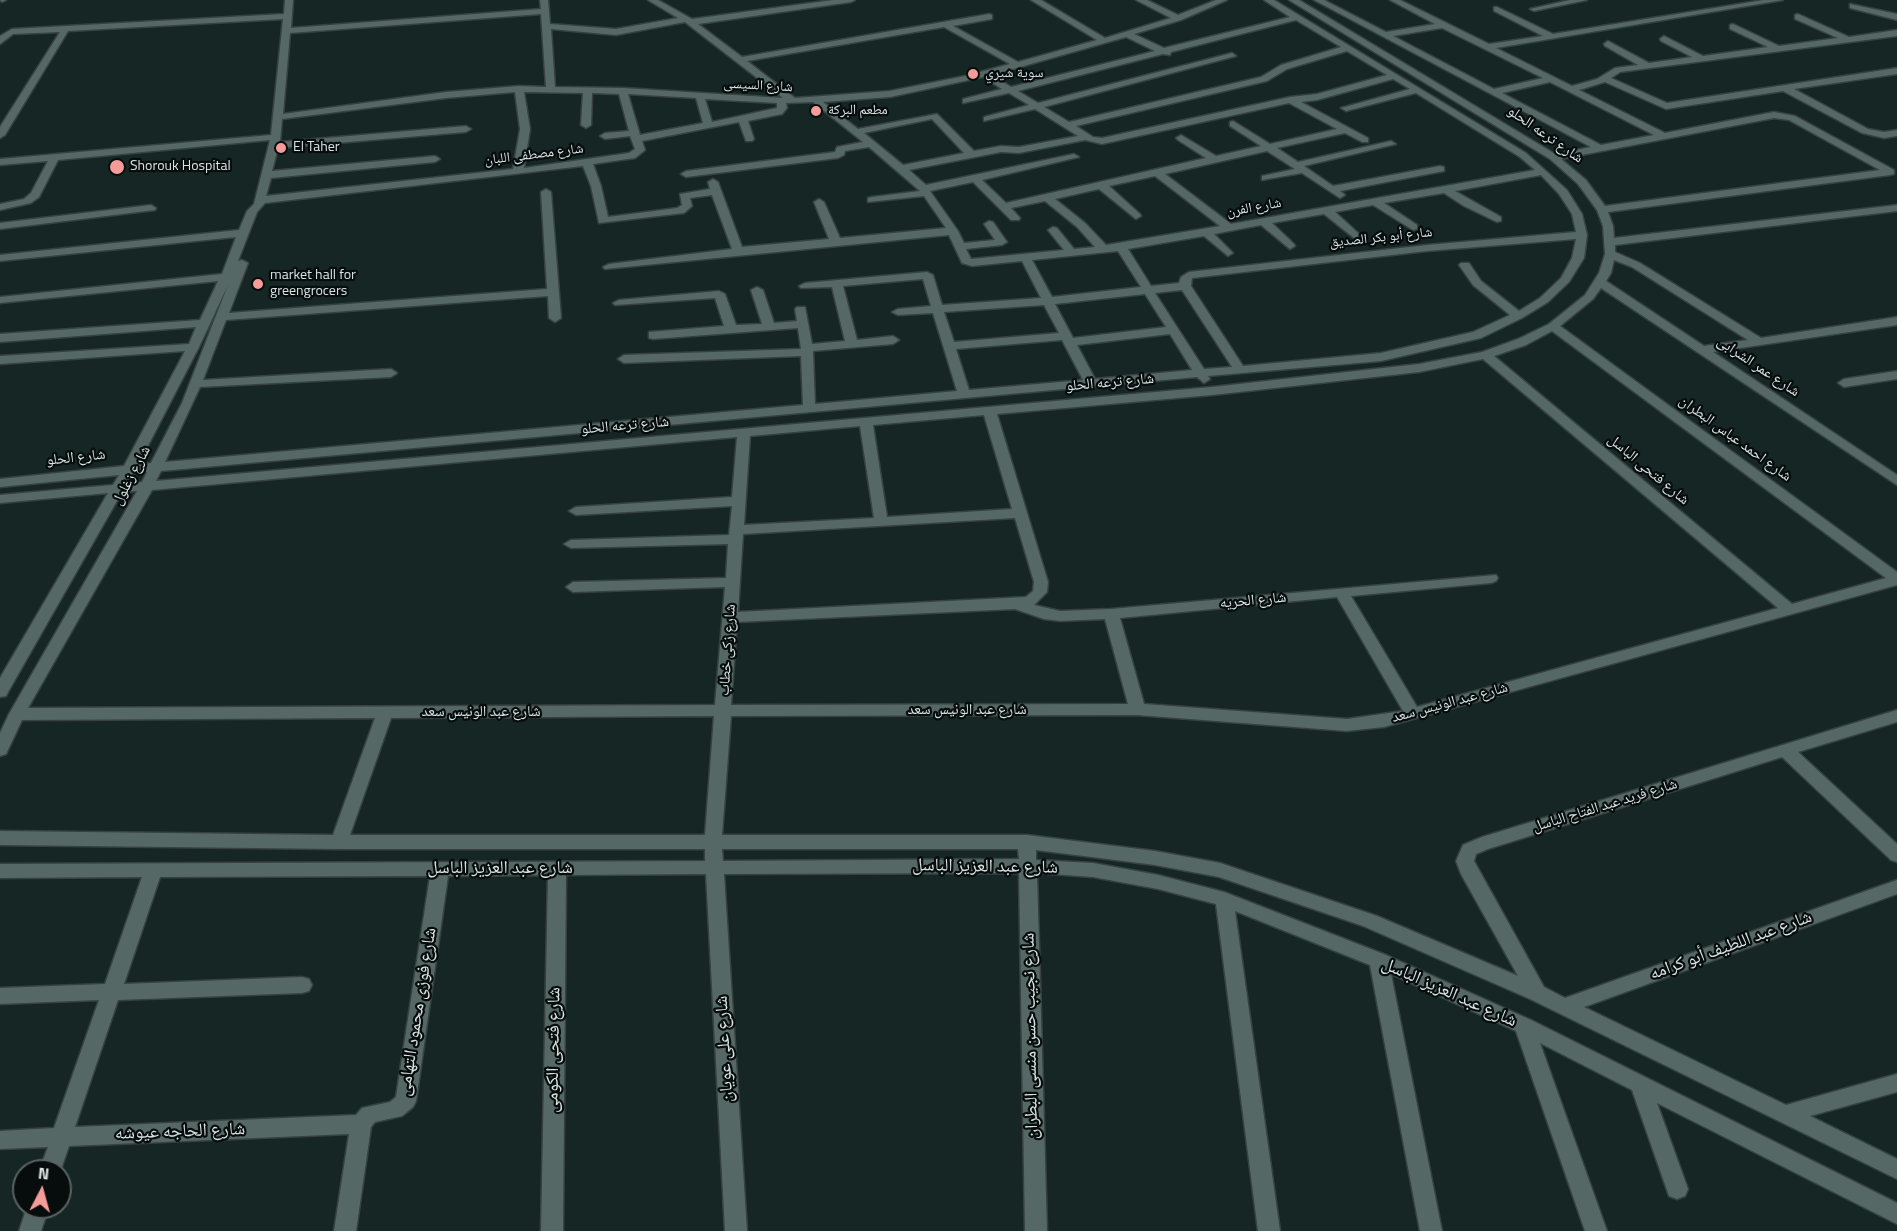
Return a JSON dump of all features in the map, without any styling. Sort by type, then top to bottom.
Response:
[{"type":"street","name":"شارع زغلول","points":[[0,692],[119,489],[193,346],[226,277],[252,211],[259,202],[275,141],[290,0]]},
{"type":"street","points":[[544,0],[551,89]]},
{"type":"street","points":[[652,0],[688,21],[793,101]]},
{"type":"street","points":[[545,26],[616,32],[845,0]]},
{"type":"street","points":[[1035,0],[1104,41]]},
{"type":"street","points":[[1140,0],[1178,18]]},
{"type":"street","name":"شارع السيسى","points":[[278,117],[447,95],[519,89],[588,90],[781,101],[817,101],[890,94],[984,74],[1081,48],[1178,18],[1223,0]]},
{"type":"street","name":"شارع ترعه الحلو","points":[[156,467],[1382,357],[1477,335],[1518,316],[1544,300],[1565,280],[1578,258],[1582,235],[1577,214],[1563,192],[1543,172],[1523,155],[1448,108],[1268,0]]},
{"type":"street","name":"شارع ترعه الحلو","points":[[147,486],[1212,391],[1419,368],[1485,355],[1522,342],[1553,326],[1581,305],[1600,282],[1610,248],[1608,226],[1602,210],[1582,182],[1553,157],[1293,0]]},
{"type":"street","points":[[1318,0],[1600,148]]},
{"type":"street","points":[[1397,2],[1417,0]]},
{"type":"street","points":[[1534,9],[1583,0]]},
{"type":"street","points":[[1488,47],[1779,0]]},
{"type":"street","points":[[1397,2],[1664,136]]},
{"type":"street","points":[[1853,6],[1897,17]]},
{"type":"street","points":[[1497,9],[1552,37]]},
{"type":"street","points":[[286,31],[545,11]]},
{"type":"street","points":[[0,41],[10,33],[287,16]]},
{"type":"street","points":[[740,60],[989,17]]},
{"type":"street","points":[[1798,17],[1848,40]]},
{"type":"street","points":[[966,101],[1065,78],[1296,18]]},
{"type":"street","points":[[946,25],[1017,65]]},
{"type":"street","points":[[1385,35],[1443,25]]},
{"type":"street","points":[[1733,27],[1778,49]]},
{"type":"street","points":[[0,135],[65,30]]},
{"type":"street","points":[[1572,89],[1605,79],[1618,70],[1897,33]]},
{"type":"street","points":[[1127,34],[1174,56]]},
{"type":"street","points":[[1664,39],[1702,59]]},
{"type":"street","points":[[1608,44],[1647,66]]},
{"type":"street","points":[[1081,48],[1143,79]]},
{"type":"street","points":[[1068,125],[1264,79],[1284,68],[1348,48]]},
{"type":"street","points":[[987,119],[1232,56]]},
{"type":"street","points":[[1033,61],[1092,92]]},
{"type":"street","points":[[1184,61],[1194,66]]},
{"type":"street","points":[[1605,79],[1666,106],[1897,71]]},
{"type":"street","points":[[984,74],[1087,137],[1102,141],[1290,100],[1325,96],[1395,76]]},
{"type":"street","points":[[1492,92],[1552,80]]},
{"type":"street","points":[[1784,88],[1865,131],[1884,135],[1897,133]]},
{"type":"street","points":[[518,172],[525,129],[519,89]]},
{"type":"street","points":[[586,125],[588,90]]},
{"type":"street","points":[[1346,108],[1419,90]]},
{"type":"street","points":[[623,92],[635,136]]},
{"type":"street","points":[[700,96],[708,124]]},
{"type":"street","points":[[1290,100],[1365,140]]},
{"type":"street","points":[[605,136],[635,136],[779,112],[782,108],[781,101]]},
{"type":"street","points":[[817,101],[901,168],[925,191],[953,231],[960,247],[1002,242],[989,225]]},
{"type":"street","points":[[1448,108],[1470,105]]},
{"type":"street","points":[[1553,157],[1774,115],[1792,118],[1890,172],[1602,210]]},
{"type":"street","points":[[856,132],[934,116],[971,154]]},
{"type":"street","points":[[742,118],[749,139]]},
{"type":"street","points":[[1233,124],[1356,205]]},
{"type":"street","points":[[0,162],[466,129]]},
{"type":"street","points":[[1004,207],[1346,130]]},
{"type":"street","name":"شارع مصطفى اللبان","points":[[259,202],[518,172],[636,154],[640,150],[635,136]]},
{"type":"street","points":[[901,168],[1004,148],[1019,150],[1087,137]]},
{"type":"street","points":[[1181,138],[1214,159]]},
{"type":"street","points":[[686,174],[838,155],[841,153],[840,148],[871,144]]},
{"type":"street","points":[[1266,178],[1391,144]]},
{"type":"street","points":[[872,200],[925,191],[1074,157]]},
{"type":"street","points":[[0,207],[27,201],[35,195],[54,158]]},
{"type":"street","points":[[266,175],[435,159]]},
{"type":"street","points":[[587,162],[596,186],[601,220],[680,211],[687,206],[684,196],[714,186],[738,251]]},
{"type":"street","points":[[1332,189],[1440,169]]},
{"type":"street","points":[[1156,172],[1228,227]]},
{"type":"street","name":"شارع الفرن","points":[[960,247],[969,262],[1026,259],[1121,247],[1543,172]]},
{"type":"street","points":[[975,178],[1015,218]]},
{"type":"street","points":[[1101,185],[1136,216]]},
{"type":"street","points":[[1447,190],[1497,219]]},
{"type":"street","points":[[546,192],[555,318]]},
{"type":"street","points":[[1047,197],[1081,225],[1103,249]]},
{"type":"street","name":"شارع زغلول","points":[[0,750],[16,714],[147,486],[196,384],[224,317],[261,213],[259,202]]},
{"type":"street","points":[[819,202],[836,242]]},
{"type":"street","points":[[1375,202],[1413,227]]},
{"type":"street","points":[[0,226],[151,208]]},
{"type":"street","points":[[1610,248],[1897,208]]},
{"type":"street","points":[[1326,210],[1354,236]]},
{"type":"street","points":[[1263,221],[1290,246]]},
{"type":"street","points":[[1053,230],[1072,253]]},
{"type":"street","points":[[609,267],[738,251],[953,231]]},
{"type":"street","points":[[1205,231],[1228,253]]},
{"type":"street","points":[[0,258],[243,233]]},
{"type":"street","name":"شارع أبو بكر الصديق","points":[[897,312],[1049,301],[1148,290],[1185,282],[1196,272],[1427,248],[1582,235]]},
{"type":"street","points":[[1121,247],[1212,391]]},
{"type":"street","points":[[1610,248],[1758,341]]},
{"type":"street","points":[[1026,259],[1091,383]]},
{"type":"street","points":[[1466,265],[1477,282],[1518,316]]},
{"type":"street","points":[[805,286],[927,274],[964,395]]},
{"type":"street","points":[[0,300],[226,277]]},
{"type":"street","points":[[619,303],[719,294],[724,289],[720,281]]},
{"type":"street","points":[[1185,282],[1240,370]]},
{"type":"street","name":"شارع عمر الشرابى","points":[[1600,282],[1897,481]]},
{"type":"street","points":[[837,283],[852,344]]},
{"type":"street","points":[[757,290],[770,326]]},
{"type":"street","points":[[224,317],[553,292]]},
{"type":"street","points":[[719,294],[731,329]]},
{"type":"street","points":[[801,309],[807,350],[809,409]]},
{"type":"street","points":[[1702,350],[1897,321]]},
{"type":"street","points":[[0,338],[204,323]]},
{"type":"street","points":[[653,335],[804,324]]},
{"type":"street","name":"شارع احمد عباس البطران","points":[[1553,326],[1897,580]]},
{"type":"street","points":[[949,346],[1173,330]]},
{"type":"street","points":[[624,359],[807,350],[893,340]]},
{"type":"street","points":[[0,360],[193,346]]},
{"type":"street","name":"شارع فتحى الباسل","points":[[1485,355],[1789,610]]},
{"type":"street","points":[[196,384],[391,373]]},
{"type":"street","points":[[1844,383],[1897,375]]},
{"type":"street","points":[[730,617],[1016,604],[1031,601],[1040,592],[1041,582],[990,410]]},
{"type":"street","points":[[866,421],[881,522]]},
{"type":"street","name":"شارع زكى خطاب","points":[[714,867],[713,841],[744,432]]},
{"type":"street","name":"شارع الحلو","points":[[0,483],[156,467]]},
{"type":"street","points":[[0,500],[147,486]]},
{"type":"street","points":[[576,511],[740,501]]},
{"type":"street","points":[[571,544],[1021,513]]},
{"type":"street","name":"شارع الحريه","points":[[1016,604],[1029,610],[1052,615],[1111,614],[1491,578]]},
{"type":"street","name":"شارع عبد الونيس سعد","points":[[16,714],[1137,710],[1347,724],[1384,721],[1413,714],[1897,580]]},
{"type":"street","points":[[573,587],[733,582]]},
{"type":"street","points":[[1342,593],[1413,714]]},
{"type":"street","points":[[1111,614],[1137,710]]},
{"type":"street","points":[[339,842],[385,712]]},
{"type":"street","name":"شارع فريد عبد الفتاح الباسل","points":[[1537,993],[1470,874],[1465,861],[1470,850],[1482,844],[1897,716]]},
{"type":"street","points":[[1786,751],[1897,855]]},
{"type":"street","name":"شارع عبد العزيز الباسل","points":[[0,838],[339,842],[1027,842],[1155,858],[1220,870],[1370,921],[1537,993],[1897,1169]]},
{"type":"street","name":"شارع نجيب حسن منسى البطران","points":[[1027,842],[1036,1231]]},
{"type":"street","name":"شارع عبد العزيز الباسل","points":[[0,871],[1027,866],[1093,870],[1158,882],[1224,899],[1379,960],[1524,1026],[1897,1214]]},
{"type":"street","name":"شارع على عويان","points":[[714,867],[736,1231]]},
{"type":"street","name":"شارع فوزى محمود التهامى","points":[[361,1124],[369,1114],[375,1111],[395,1110],[406,1101],[440,869]]},
{"type":"street","name":"شارع فتحى الكومى","points":[[552,1231],[557,869]]},
{"type":"street","points":[[54,1159],[153,871]]},
{"type":"street","name":"شارع عبد اللطيف أبو كرامه","points":[[1564,1006],[1897,887]]},
{"type":"street","points":[[1224,899],[1269,1231]]},
{"type":"street","points":[[1379,960],[1431,1231]]},
{"type":"street","points":[[0,996],[302,986]]},
{"type":"street","points":[[1524,1026],[1596,1231]]},
{"type":"street","points":[[1785,1114],[1897,1083]]},
{"type":"street","points":[[1641,1086],[1677,1189]]},
{"type":"street","points":[[345,1231],[361,1124]]},
{"type":"street","name":"شارع الحاجه عيوشه","points":[[0,1140],[361,1124]]},
{"type":"place","name":"سوية شيري","points":[[973,74]]},
{"type":"place","name":"مطعم البركة","points":[[816,111]]},
{"type":"place","name":"El Taher","points":[[281,148]]},
{"type":"place","name":"Shorouk Hospital","points":[[117,167]]},
{"type":"place","name":"market hall for greengrocers","points":[[258,284]]}]
